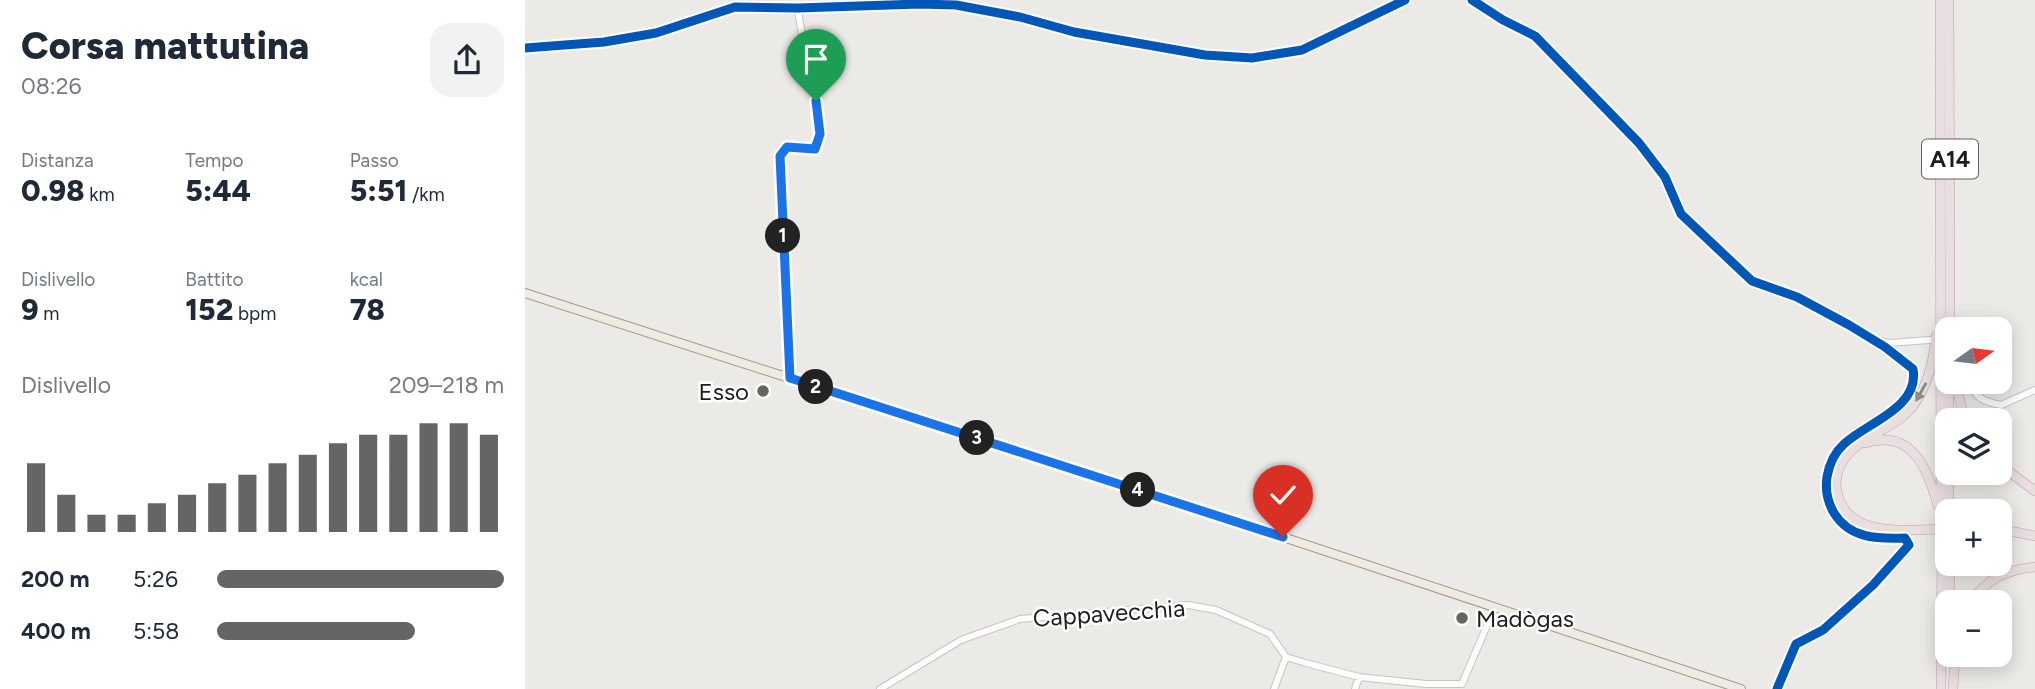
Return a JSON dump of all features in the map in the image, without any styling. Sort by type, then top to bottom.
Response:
[{"type":"highway","name":"A14","points":[[1941,0],[1941,303],[1945,499]]},
{"type":"highway","name":"A14","points":[[1949,0],[1950,317]]},
{"type":"highway","points":[[1935,529],[1866,526],[1850,516],[1839,500],[1836,485],[1841,463],[1854,448],[1899,420],[1920,395],[1934,356],[1941,303]]},
{"type":"highway","points":[[1854,448],[1881,439],[1899,442],[1912,450],[1926,470],[1939,499]]},
{"type":"highway","points":[[2012,474],[2035,491]]},
{"type":"highway","points":[[2012,531],[2035,536]]},
{"type":"highway","points":[[1980,590],[1995,578],[2017,569],[2035,567]]},
{"type":"highway","name":"A14","points":[[1941,689],[1942,576]]},
{"type":"highway","points":[[1950,667],[1952,689]]},
{"type":"highway","points":[[1952,689],[1954,667]]},
{"type":"main road","points":[[525,293],[1741,689]]},
{"type":"street","points":[[525,48],[604,42],[656,33],[735,7],[920,4],[955,5],[1143,45],[1205,55],[1252,58],[1302,50],[1405,0]]},
{"type":"street","points":[[1472,0],[1535,36],[1597,98],[1639,143],[1665,177],[1681,214],[1752,282],[1797,297],[1874,340],[1913,369],[1912,386],[1896,408],[1850,438],[1837,451],[1827,477],[1828,498],[1838,519],[1856,533],[1882,539],[1905,538],[1909,545],[1873,585],[1823,630],[1796,644],[1777,689]]},
{"type":"street","points":[[790,378],[780,156],[787,147],[815,149],[820,134],[816,101],[799,27],[798,8]]},
{"type":"street","points":[[1874,340],[1889,343],[1930,340]]},
{"type":"street","points":[[1976,394],[1979,398],[2001,405],[2035,390]]},
{"type":"street","name":"Cappavecchia","points":[[880,689],[961,640],[1020,619],[1188,605],[1216,610],[1270,634],[1286,657]]},
{"type":"street","points":[[1275,689],[1286,657],[1359,677],[1462,686],[1495,607]]},
{"type":"street","points":[[1355,689],[1359,677]]},
{"type":"cycle path","points":[[525,48],[604,42],[656,33],[735,7],[920,4],[956,5],[1020,17],[1074,32],[1205,55],[1252,58],[1302,50],[1405,0]]},
{"type":"cycle path","points":[[1472,0],[1535,36],[1639,143],[1665,177],[1681,214],[1752,281],[1797,297],[1849,325],[1885,347],[1913,369],[1913,383],[1900,404],[1854,436],[1838,451],[1829,468],[1826,486],[1834,513],[1848,528],[1865,536],[1905,538],[1909,545],[1873,585],[1823,630],[1796,644],[1777,689]]},
{"type":"place","name":"Esso","points":[[763,391]]},
{"type":"place","name":"Madògas","points":[[1462,618]]},
{"type":"route","points":[[816,101],[820,134],[815,149],[787,147],[780,156],[790,378],[1283,537]]}]
